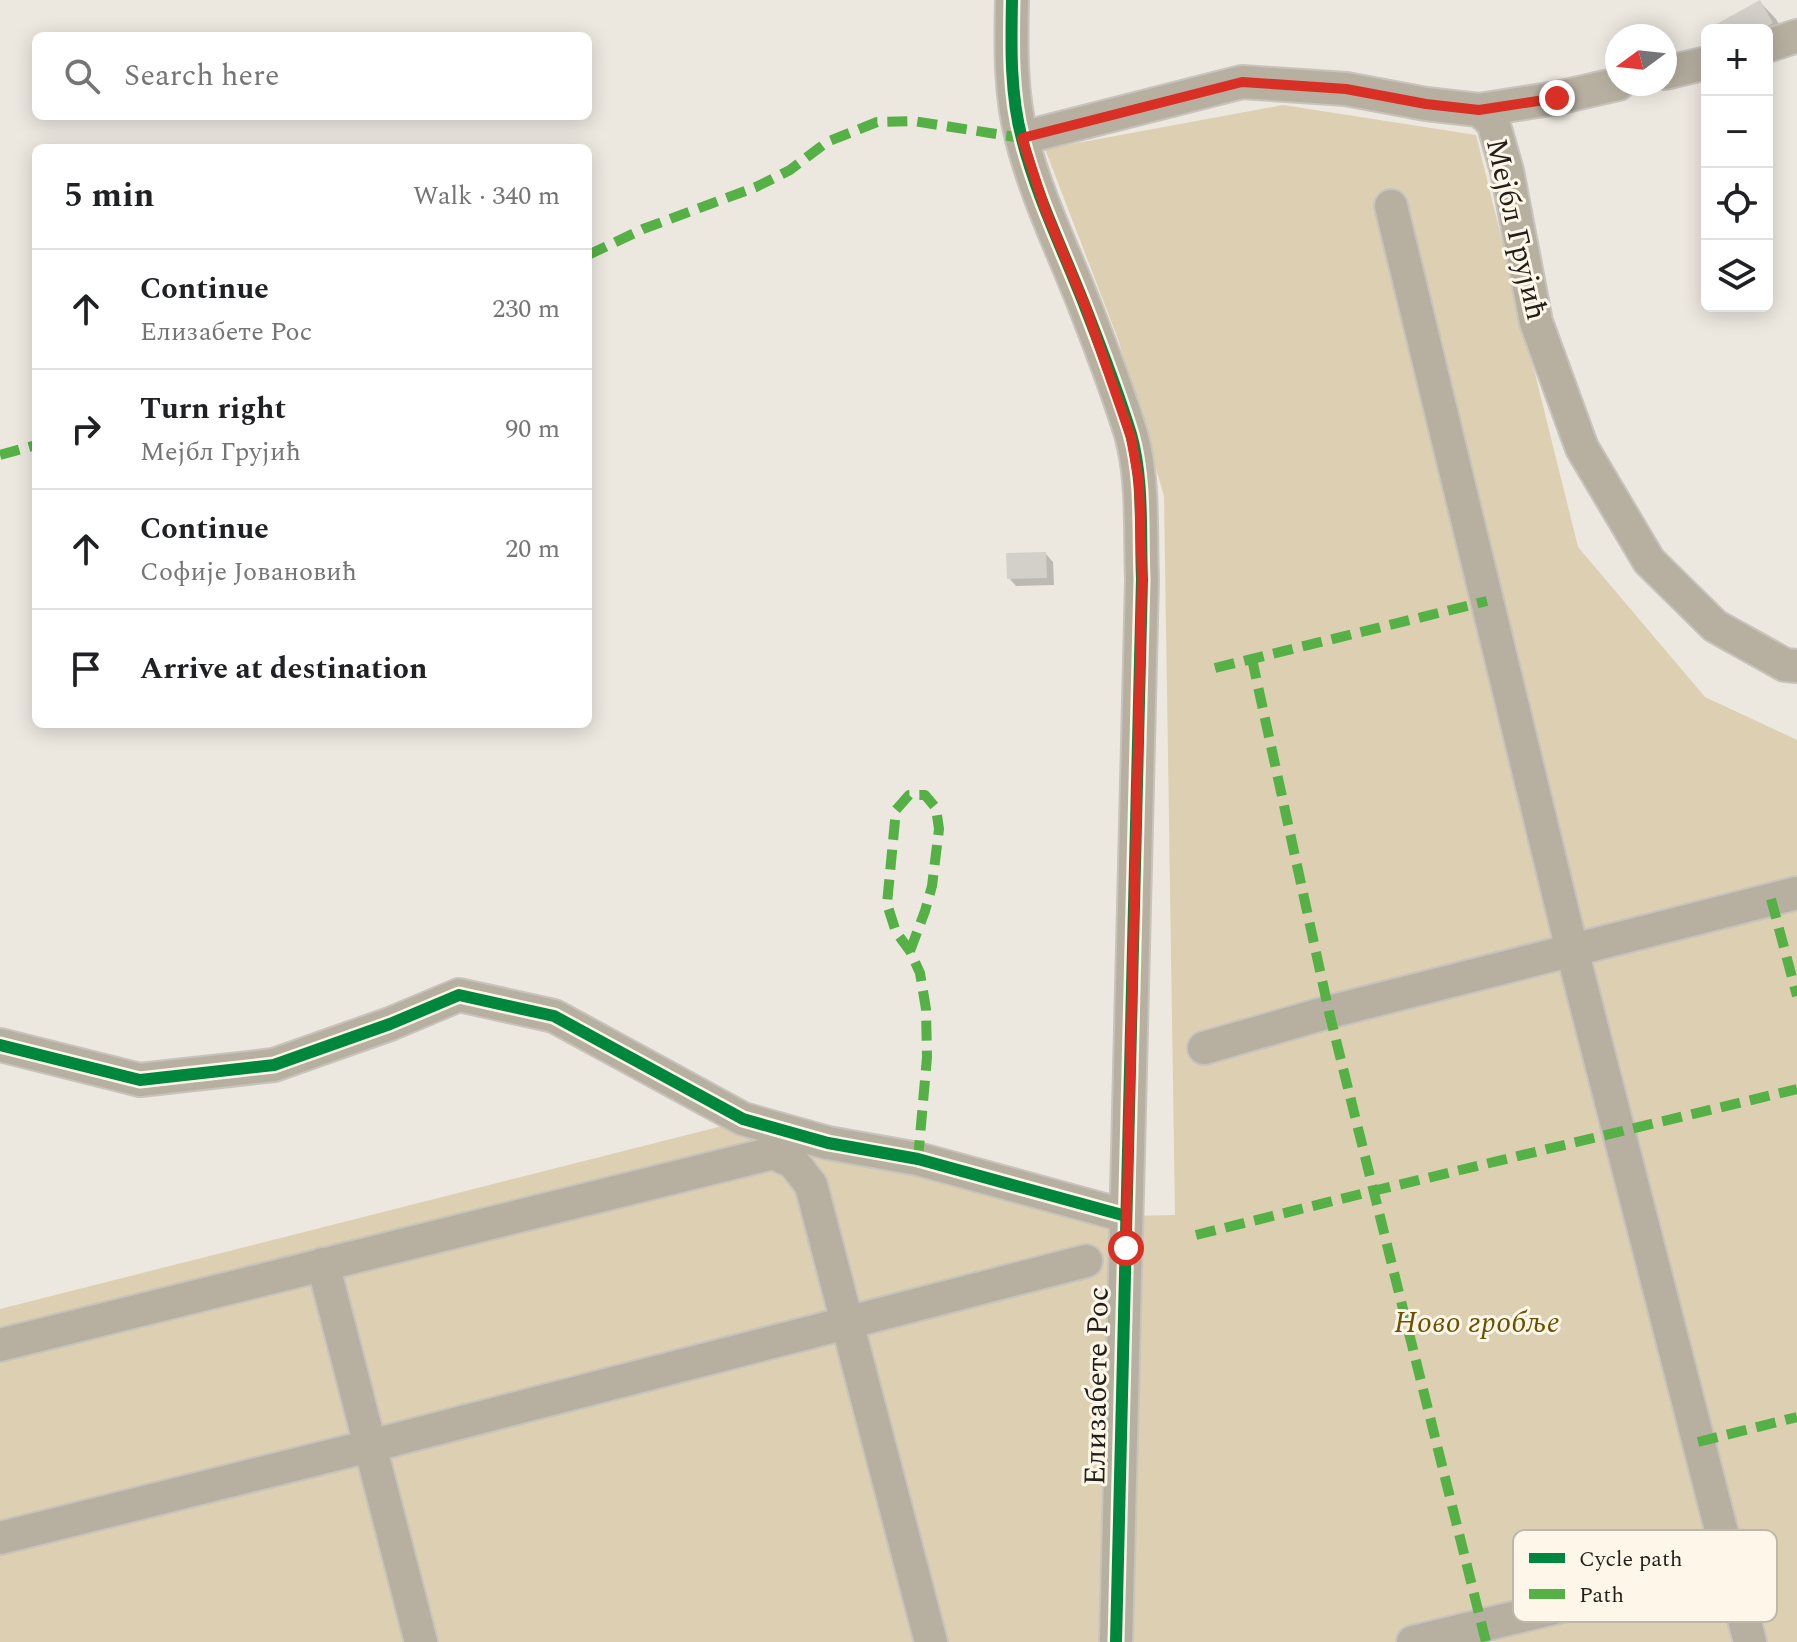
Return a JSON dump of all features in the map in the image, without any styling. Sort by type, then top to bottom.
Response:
[{"type":"street","name":"Елизабете Рос","points":[[1012,0],[1013,89],[1022,138],[1045,209],[1086,308],[1123,411],[1139,482],[1142,579],[1116,1642]]},
{"type":"street","points":[[1773,44],[1797,36]]},
{"type":"street","points":[[1677,70],[1701,64]]},
{"type":"street","name":"Мејбл Грујић","points":[[1022,138],[1242,82],[1346,89],[1479,110],[1493,122],[1507,171],[1536,322],[1582,448],[1649,561],[1715,626],[1785,665],[1797,666]]},
{"type":"street","points":[[1479,110],[1605,87]]},
{"type":"street","points":[[1391,206],[1572,950],[1720,1530]]},
{"type":"street","points":[[1204,1048],[1329,1012],[1797,893]]},
{"type":"street","points":[[0,1045],[140,1080],[274,1065],[390,1024],[459,995],[554,1016],[743,1119],[828,1143],[918,1159],[1126,1216]]},
{"type":"street","points":[[0,1345],[773,1153],[793,1162],[811,1185],[931,1642]]},
{"type":"street","points":[[0,1538],[849,1324],[1086,1261]]},
{"type":"street","points":[[323,1264],[421,1642]]},
{"type":"street","points":[[1413,1642],[1513,1618]]},
{"type":"street","points":[[1744,1622],[1750,1642]]},
{"type":"green space","name":"Ново гробље","points":[[1283,105],[1476,135],[1578,547],[1705,697],[1797,740],[1797,1642],[0,1642],[0,1309],[734,1123],[1126,1216],[1175,1215],[1164,496],[1118,339],[1045,149]]},
{"type":"building","points":[[1760,0],[1773,23],[1771,24],[1717,24]]},
{"type":"building","points":[[1046,552],[1047,578],[1007,579],[1006,553]]},
{"type":"marked path","points":[[592,253],[643,229],[756,187],[790,170],[827,142],[877,122],[913,121],[1022,138]]},
{"type":"marked path","points":[[0,455],[32,446]]},
{"type":"marked path","points":[[1215,668],[1487,601]]},
{"type":"marked path","points":[[1252,659],[1329,1012],[1486,1642]]},
{"type":"marked path","points":[[910,951],[932,886],[939,829],[936,808],[925,795],[909,795],[896,810],[887,904],[896,932],[910,951],[920,973],[926,1009],[927,1057],[918,1159]]},
{"type":"marked path","points":[[1771,899],[1797,996]]},
{"type":"marked path","points":[[1196,1235],[1797,1089]]},
{"type":"marked path","points":[[1698,1442],[1797,1417]]},
{"type":"cycle path","points":[[1012,0],[1013,87],[1022,139],[1043,204],[1121,403],[1131,434],[1140,488],[1142,579],[1116,1642]]},
{"type":"cycle path","points":[[0,1045],[140,1080],[274,1065],[390,1024],[459,995],[554,1016],[743,1119],[828,1143],[918,1159],[1126,1216]]},
{"type":"route","points":[[1126,1248],[1142,579],[1139,482],[1125,417],[1086,308],[1045,209],[1022,138],[1242,82],[1346,89],[1479,110],[1557,98]]}]
